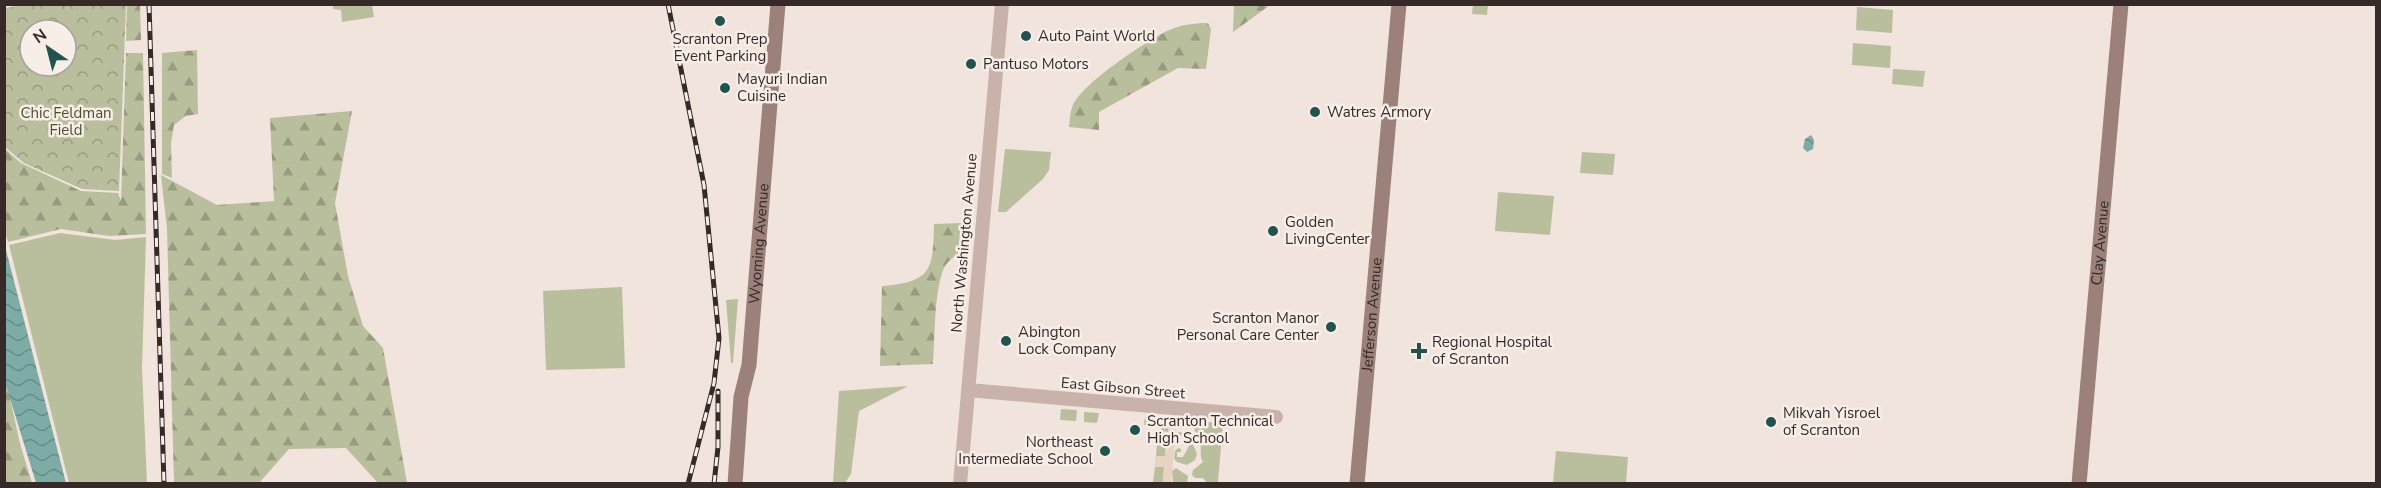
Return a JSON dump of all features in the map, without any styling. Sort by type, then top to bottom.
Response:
[{"type":"main road","name":"Wyoming Avenue","points":[[735,483],[741,397],[749,365],[778,4]]},
{"type":"main road","name":"Jefferson Avenue","points":[[1357,483],[1399,4]]},
{"type":"main road","name":"Clay Avenue","points":[[2079,483],[2121,4]]},
{"type":"street","name":"North Washington Avenue","points":[[960,483],[1002,4]]},
{"type":"street","name":"East Gibson Street","points":[[968,390],[1276,417]]},
{"type":"green space","points":[[1234,4],[1270,5],[1233,32]]},
{"type":"green space","name":"Chic Feldman Field","points":[[21,5],[126,5],[119,191],[82,189],[24,163],[5,147],[5,8]]},
{"type":"green space","points":[[127,5],[140,5],[141,40],[126,41]]},
{"type":"green space","points":[[333,5],[372,5],[374,17],[342,22],[341,10],[333,9]]},
{"type":"green space","points":[[1473,5],[1488,5],[1487,15],[1472,14]]},
{"type":"green space","points":[[1857,7],[1893,10],[1892,33],[1856,30]]},
{"type":"green space","points":[[1208,23],[1211,29],[1206,69],[1178,68],[1099,112],[1099,130],[1069,127],[1072,107],[1079,96],[1101,75],[1144,44],[1167,31],[1187,25]]},
{"type":"green space","points":[[1853,43],[1891,46],[1890,68],[1852,65]]},
{"type":"green space","points":[[197,50],[198,114],[186,116],[174,125],[171,143],[172,178],[162,174],[162,53]]},
{"type":"green space","points":[[126,53],[143,53],[146,234],[109,236],[61,229],[8,242],[4,229],[5,149],[21,163],[81,191],[118,193],[121,201]]},
{"type":"green space","points":[[1893,69],[1925,71],[1923,87],[1892,84]]},
{"type":"green space","points":[[352,111],[335,203],[348,276],[363,326],[383,348],[407,483],[378,483],[346,448],[289,449],[259,483],[174,483],[167,229],[161,175],[217,205],[274,201],[270,118]]},
{"type":"green space","points":[[1005,149],[1051,152],[1049,170],[1043,179],[1006,212],[998,212]]},
{"type":"green space","points":[[1582,152],[1615,154],[1613,175],[1580,173]]},
{"type":"green space","points":[[1498,192],[1554,196],[1550,235],[1495,231]]},
{"type":"green space","points":[[961,223],[958,254],[945,266],[938,289],[933,364],[880,366],[882,286],[899,284],[920,277],[930,263],[934,224]]},
{"type":"green space","points":[[60,233],[115,240],[146,237],[142,368],[147,483],[69,483],[9,245]]},
{"type":"green space","points":[[622,287],[625,368],[546,370],[543,291]]},
{"type":"green space","points":[[738,299],[733,363],[731,363],[726,300]]},
{"type":"green space","points":[[4,370],[20,444],[32,483],[5,483]]},
{"type":"green space","points":[[908,386],[859,411],[851,474],[845,483],[833,483],[839,391]]},
{"type":"green space","points":[[1061,409],[1077,410],[1076,421],[1060,420]]},
{"type":"green space","points":[[1084,412],[1099,413],[1097,423],[1084,422]]},
{"type":"green space","points":[[1145,417],[1169,419],[1168,432],[1161,431],[1161,426],[1144,425]]},
{"type":"green space","points":[[1193,421],[1223,423],[1218,482],[1231,483],[1207,483],[1203,478],[1195,478],[1192,475],[1193,470],[1203,462]]},
{"type":"green space","points":[[1179,432],[1188,433],[1197,454],[1195,460],[1187,465],[1174,459],[1178,448],[1181,452],[1177,452],[1177,457],[1183,457],[1190,444],[1184,436],[1179,435],[1178,444],[1175,441]]},
{"type":"green space","points":[[1161,436],[1167,436],[1165,456],[1156,456],[1157,442],[1160,442]]},
{"type":"green space","points":[[1556,451],[1628,457],[1626,483],[1553,483]]},
{"type":"green space","points":[[1155,467],[1164,467],[1163,483],[1153,482]]},
{"type":"green space","points":[[1176,468],[1188,476],[1187,483],[1173,483],[1172,471]]},
{"type":"shaded area","points":[[1170,419],[1177,420],[1171,483],[1163,483],[1164,467],[1155,467],[1155,456],[1165,456]]},
{"type":"water","points":[[1811,135],[1814,140],[1813,149],[1807,152],[1803,148],[1805,139]]},
{"type":"water","points":[[4,247],[66,483],[36,483],[5,382]]},
{"type":"railway","points":[[149,4],[164,484]]},
{"type":"railway","points":[[668,4],[704,185],[719,338],[714,383],[688,484]]},
{"type":"railway","points":[[714,484],[718,447],[718,391]]},
{"type":"place","name":"Scranton Prep Event Parking","points":[[720,21]]},
{"type":"place","name":"Auto Paint World","points":[[1026,36]]},
{"type":"place","name":"Pantuso Motors","points":[[971,64]]},
{"type":"place","name":"Mayuri Indian Cuisine","points":[[725,88]]},
{"type":"place","name":"Watres Armory","points":[[1315,112]]},
{"type":"place","name":"Golden LivingCenter","points":[[1273,231]]},
{"type":"place","name":"Scranton Manor Personal Care Center","points":[[1331,327]]},
{"type":"place","name":"Abington Lock Company","points":[[1006,341]]},
{"type":"place","name":"Regional Hospital of Scranton","points":[[1419,351]]},
{"type":"place","name":"Mikvah Yisroel of Scranton","points":[[1771,422]]},
{"type":"place","name":"Scranton Technical High School","points":[[1135,430]]},
{"type":"place","name":"Northeast Intermediate School","points":[[1105,451]]}]
